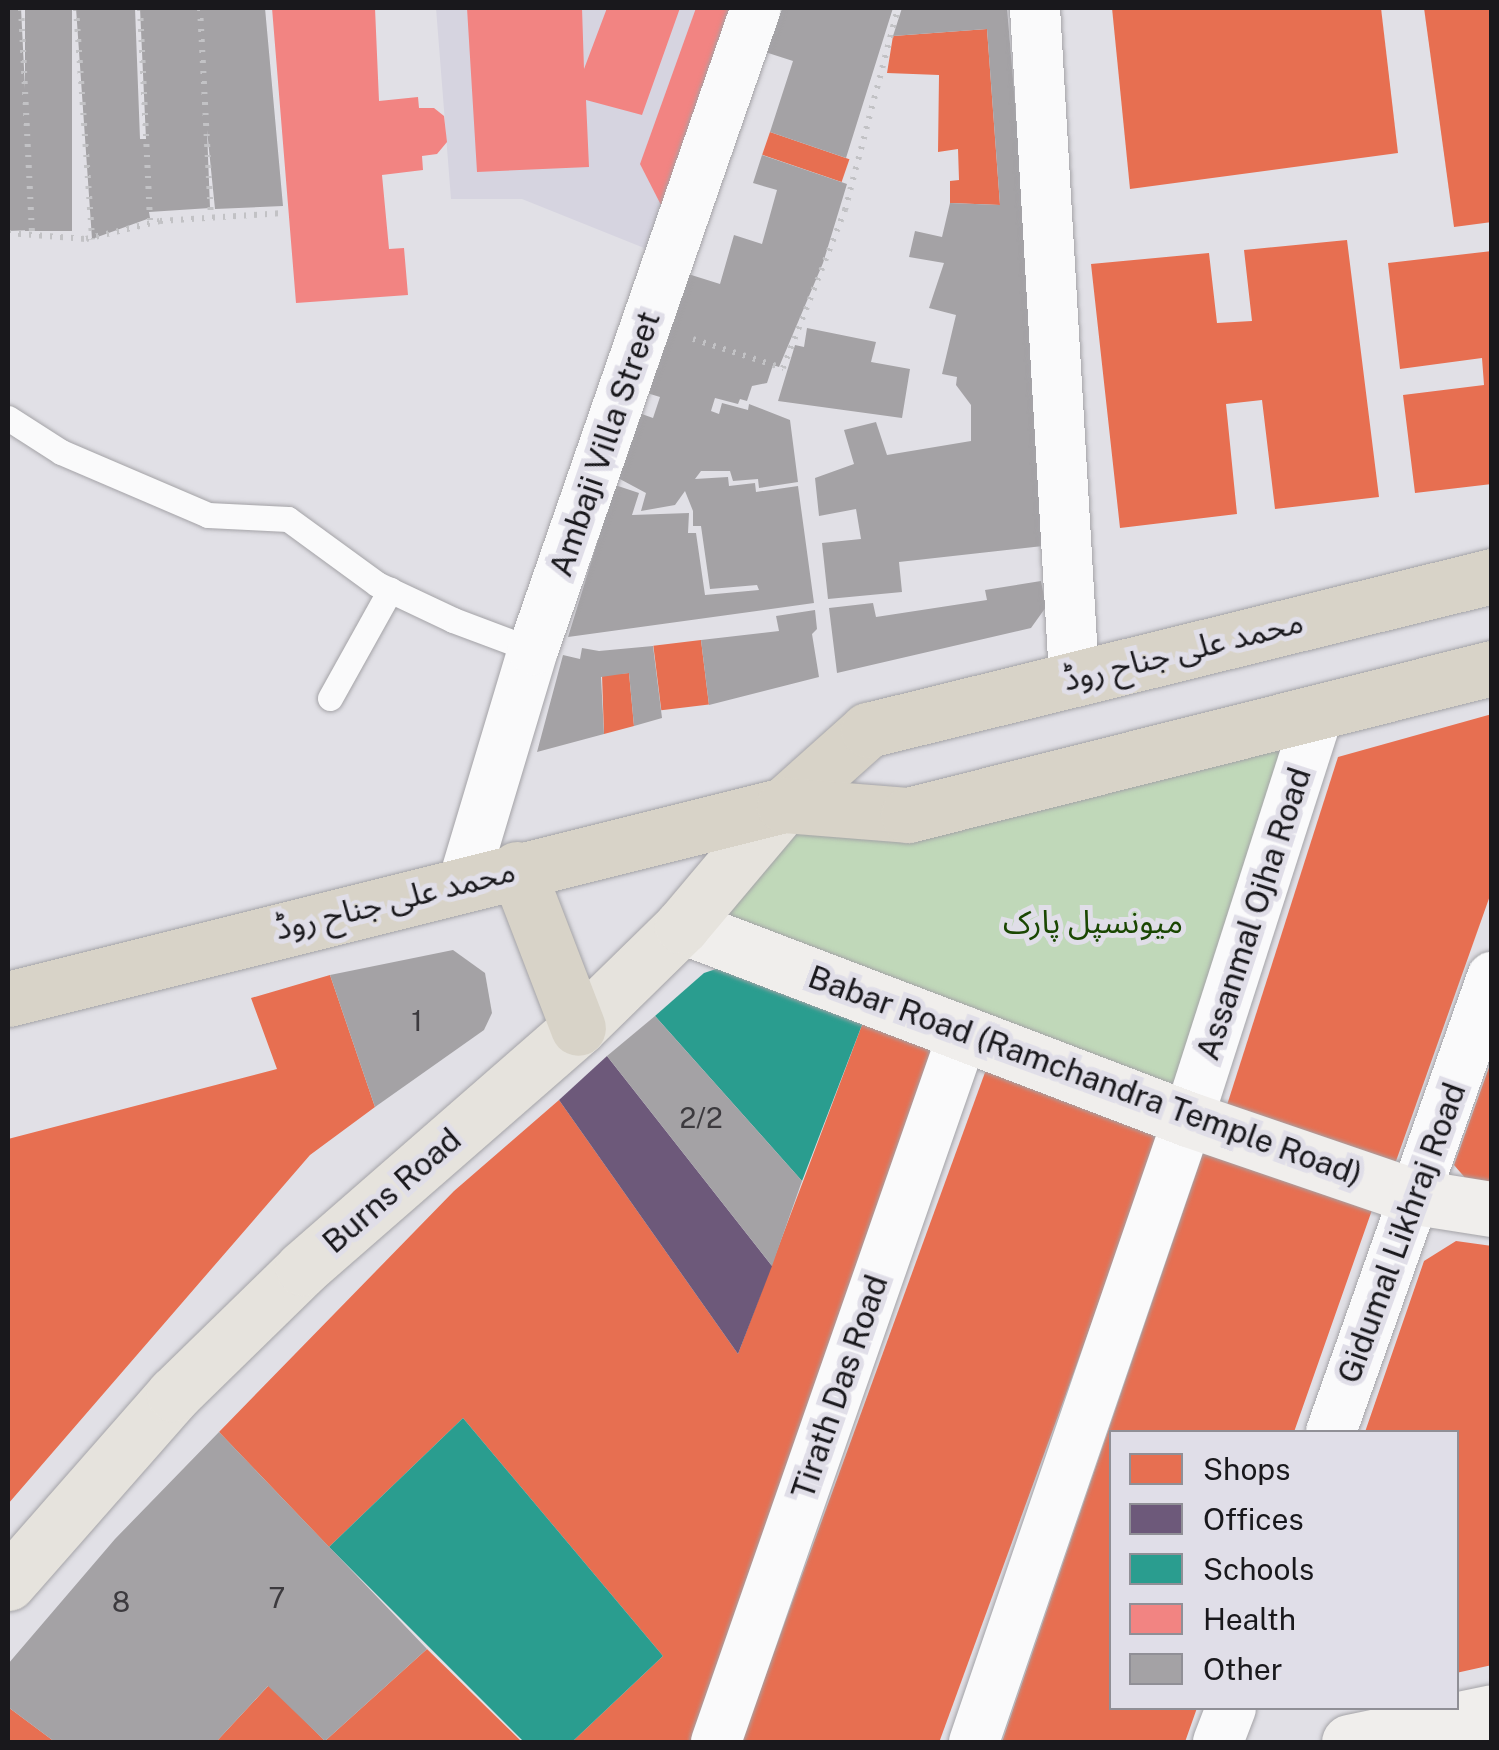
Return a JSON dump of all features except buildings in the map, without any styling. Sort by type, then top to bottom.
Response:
[{"type":"highway","name":"محمد علی جناح روڈ","points":[[784,805],[868,730],[1492,576]]},
{"type":"highway","name":"محمد علی جناح روڈ","points":[[8,998],[784,805],[908,815],[1492,668]]},
{"type":"highway","points":[[517,869],[578,1028]]},
{"type":"main road","name":"Burns Road","points":[[8,1583],[174,1394],[303,1268],[578,1028],[682,926],[784,805]]},
{"type":"street","name":"Ambaji Villa Street","points":[[463,884],[533,650],[756,8]]},
{"type":"street","points":[[1035,8],[1074,677]]},
{"type":"street","name":"Assanmal Ojha Road","points":[[974,1742],[1188,1119],[1319,710]]},
{"type":"street","name":"Babar Road (Ramchandra Temple Road)","points":[[682,926],[1188,1119],[1416,1197],[1492,1209]]},
{"type":"street","name":"Gidumal Likhraj Road","points":[[1332,1430],[1492,977]]},
{"type":"street","name":"Tirath Das Road","points":[[716,1742],[964,1032]]},
{"type":"street","points":[[1218,1742],[1230,1710]]},
{"type":"street","points":[[1349,1742],[1492,1712]]},
{"type":"lane","points":[[8,418],[61,452],[208,515],[288,519],[390,590],[533,650]]},
{"type":"lane","points":[[330,698],[390,590]]},
{"type":"path","points":[[21,8],[32,235]]},
{"type":"path","points":[[76,8],[92,238]]},
{"type":"path","points":[[140,8],[150,224]]},
{"type":"path","points":[[200,8],[210,218]]},
{"type":"path","points":[[646,324],[783,368],[845,210],[898,8]]},
{"type":"path","points":[[8,232],[92,238],[150,224],[284,213]]},
{"type":"shaded area","points":[[436,8],[756,8],[669,258],[522,199],[451,199]]},
{"type":"green space","name":"میونسپل پارک","points":[[1319,710],[1188,1119],[682,926],[784,805],[908,815]]}]
